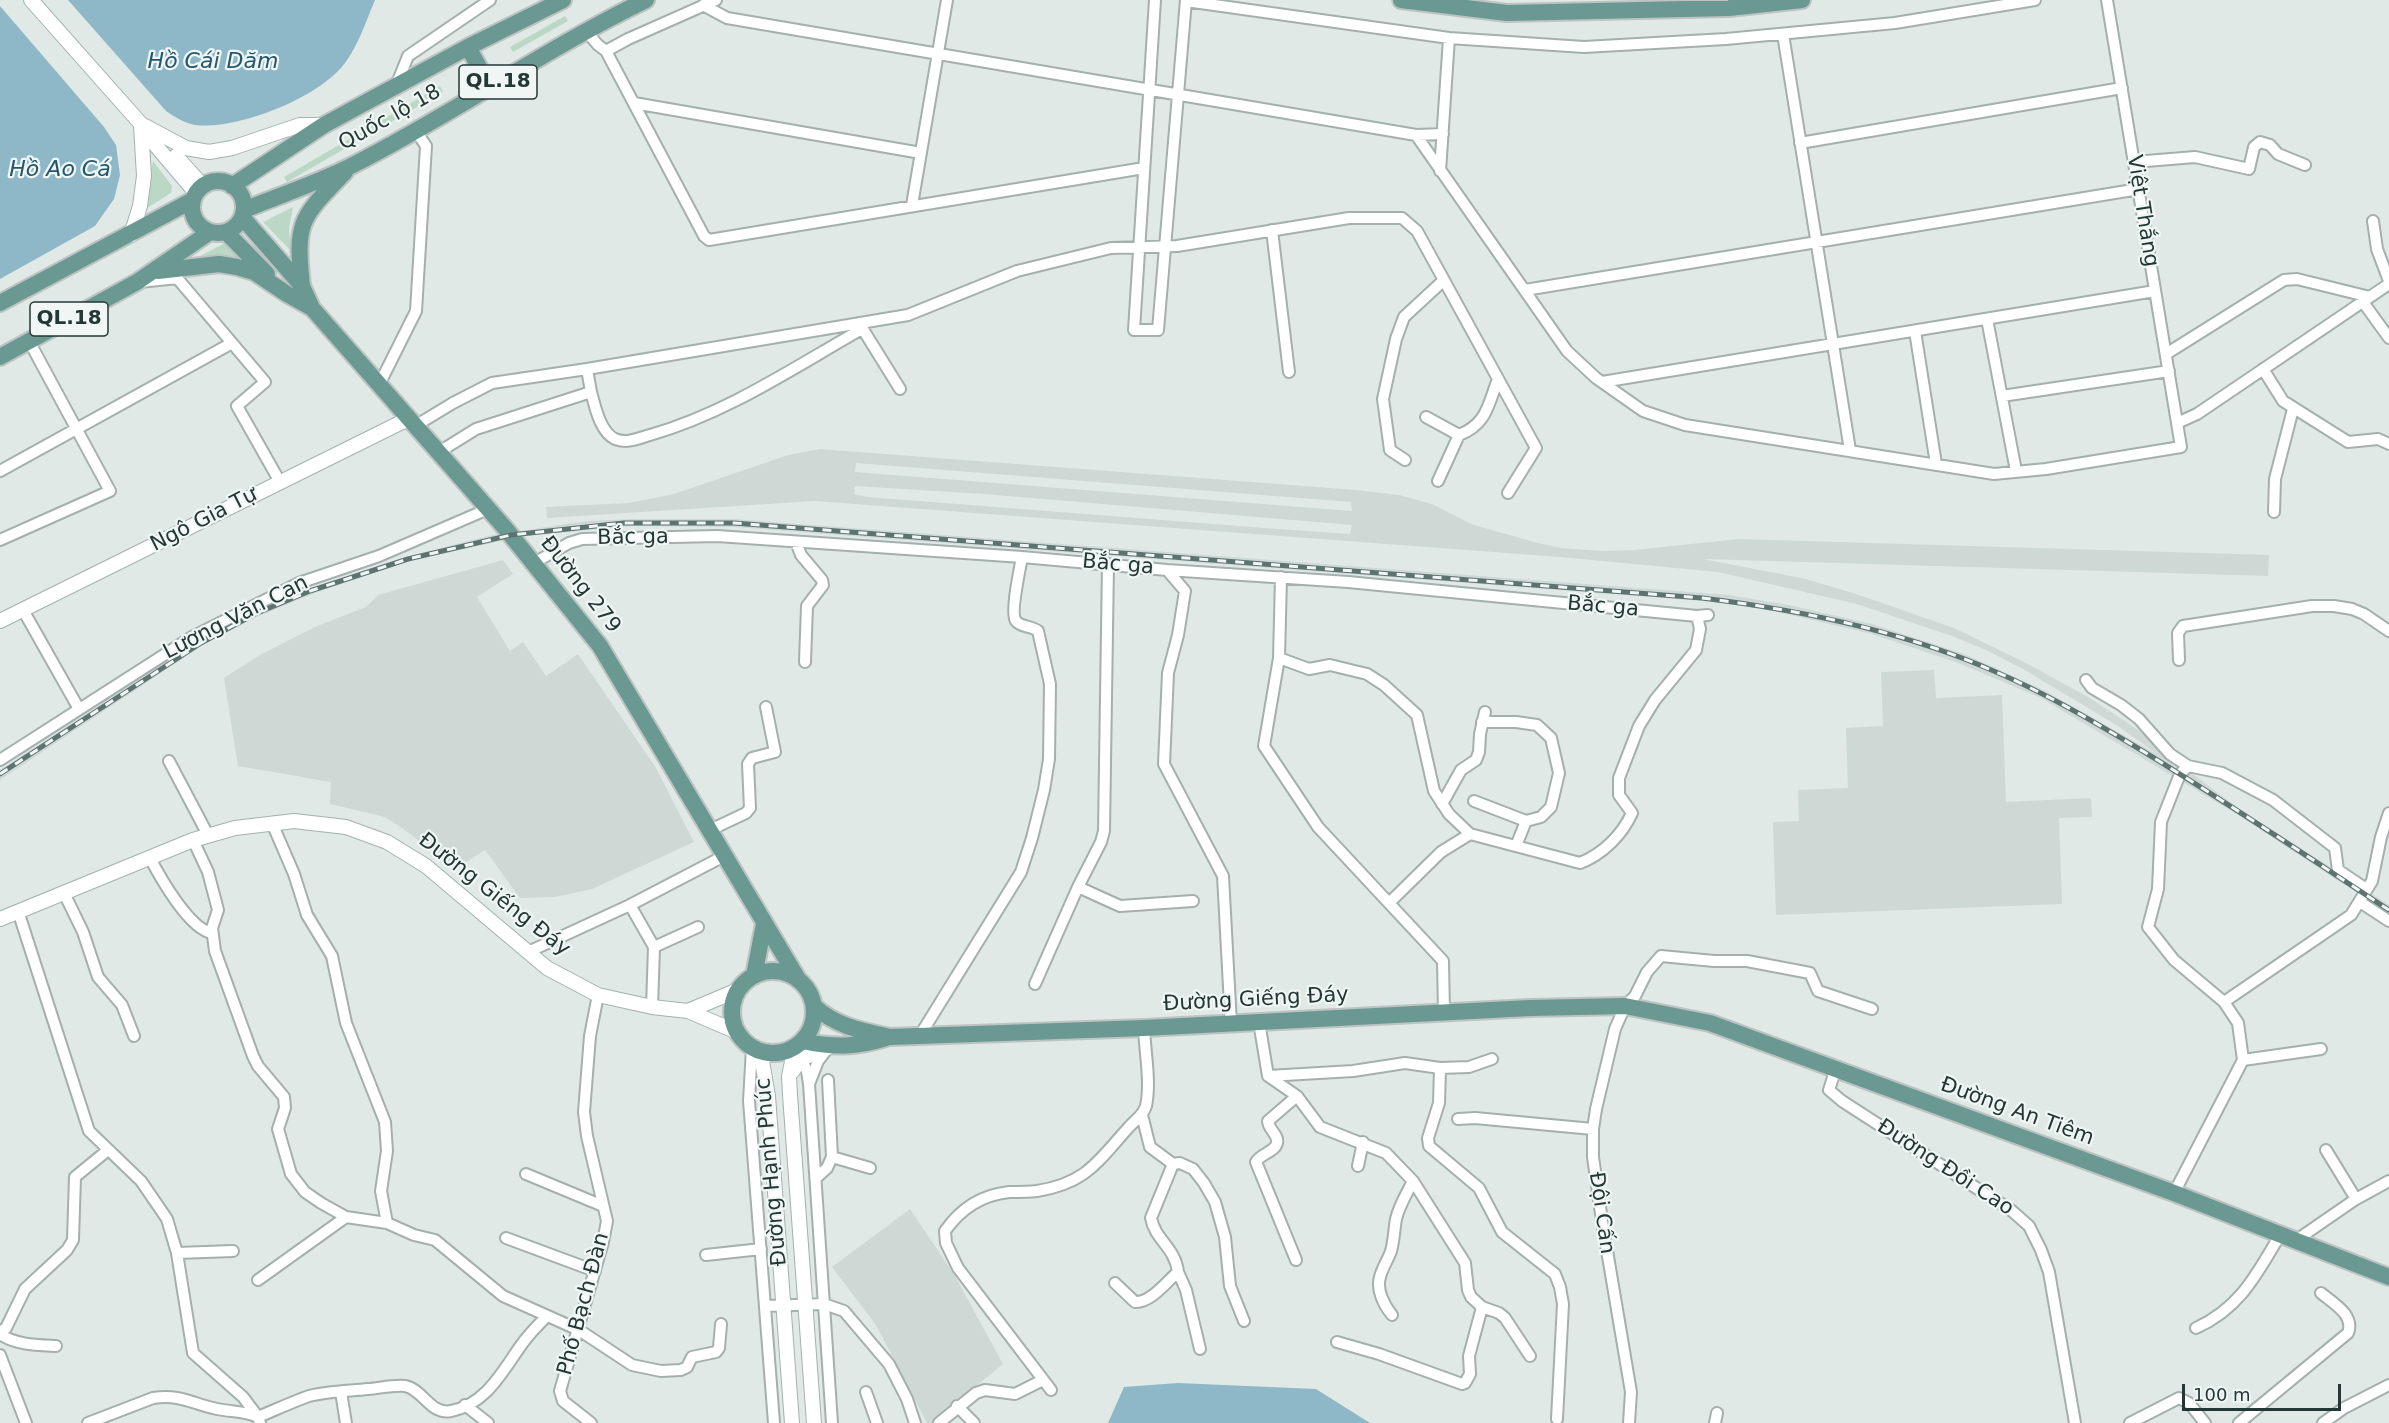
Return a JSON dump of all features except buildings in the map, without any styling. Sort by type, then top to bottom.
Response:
[{"type":"main road","points":[[31,0],[141,124],[163,143],[197,193],[191,208],[197,223],[218,232],[287,294]]},
{"type":"main road","name":"Quốc lộ 18","points":[[232,186],[324,125],[468,47],[563,0]]},
{"type":"main road","name":"Quốc lộ 18","points":[[243,213],[351,166],[416,131],[585,30],[646,0]]},
{"type":"main road","points":[[1401,0],[1507,13],[1729,8],[1802,0]]},
{"type":"main road","points":[[468,47],[490,87]]},
{"type":"main road","points":[[141,124],[186,148],[209,152],[232,148],[300,125],[324,125]]},
{"type":"main road","points":[[131,235],[140,206],[144,176],[141,124]]},
{"type":"main road","points":[[302,286],[299,255],[300,229],[310,208],[351,166]]},
{"type":"main road","name":"QL.18","points":[[0,303],[131,235],[218,182],[232,186]]},
{"type":"main road","points":[[232,186],[241,197],[243,213],[302,286],[312,308]]},
{"type":"main road","name":"QL.18","points":[[0,357],[137,282],[218,232],[238,224],[243,213]]},
{"type":"main road","points":[[154,271],[219,264],[237,267],[254,272],[312,308]]},
{"type":"main road","name":"Đường 279","points":[[312,308],[488,509],[600,646],[798,979]]},
{"type":"main road","name":"Ngô Gia Tự","points":[[0,621],[280,482],[411,423]]},
{"type":"main road","name":"Đường Giếng Đáy","points":[[0,919],[208,835],[235,828],[294,821],[346,827],[387,842],[426,866],[548,968],[598,995],[652,1007],[688,1011],[737,1032]]},
{"type":"main road","points":[[754,976],[764,924]]},
{"type":"main road","points":[[776,971],[798,979],[811,996],[814,1006],[814,1019],[800,1049],[774,1053],[752,1048],[737,1032],[731,1011],[738,990],[754,976],[765,972],[776,971]]},
{"type":"main road","name":"Đường Giếng Đáy","points":[[688,1011],[738,990]]},
{"type":"main road","name":"Đường Giếng Đáy","points":[[814,1006],[826,1017],[853,1029],[890,1037],[920,1037],[1444,1014],[1530,1008],[1625,1006]]},
{"type":"main road","name":"Đường An Tiêm","points":[[1625,1006],[1710,1023],[1835,1071],[2174,1193],[2389,1277]]},
{"type":"main road","name":"Đường Giếng Đáy","points":[[800,1049],[869,1043],[890,1037]]},
{"type":"main road","name":"Đường Hạnh Phúc","points":[[752,1048],[762,1062],[768,1096],[792,1423]]},
{"type":"main road","name":"Đường Hạnh Phúc","points":[[800,1049],[789,1076],[814,1423]]},
{"type":"street","points":[[395,88],[408,56],[490,0]]},
{"type":"street","points":[[606,51],[716,0]]},
{"type":"street","points":[[912,205],[947,0]]},
{"type":"street","points":[[1155,0],[1134,330],[1158,330],[1186,0],[1449,38],[1584,47],[1783,34],[1895,23],[2035,0]]},
{"type":"street","name":"Việt Thắng","points":[[2016,471],[2181,447],[2107,0]]},
{"type":"street","points":[[703,5],[727,18],[1416,135],[1443,134]]},
{"type":"street","points":[[585,30],[606,51],[704,236],[709,240],[1144,168]]},
{"type":"street","points":[[1783,34],[1850,450]]},
{"type":"street","points":[[1440,171],[1449,38]]},
{"type":"street","points":[[1800,143],[2122,88]]},
{"type":"street","points":[[634,103],[921,153]]},
{"type":"street","points":[[379,385],[416,311],[426,146],[416,131]]},
{"type":"street","points":[[1416,135],[1567,351],[1602,382],[1643,411],[1685,426],[1994,474],[2016,471],[1987,319]]},
{"type":"street","points":[[2134,162],[2195,157],[2249,169],[2254,147],[2260,142],[2270,145],[2278,154],[2305,165]]},
{"type":"street","points":[[1525,290],[2139,189]]},
{"type":"street","points":[[411,423],[492,382],[860,326],[908,315],[1017,271],[1111,249],[1165,246],[1349,218],[1402,218],[1417,231],[1536,448],[1508,493]]},
{"type":"street","points":[[2177,423],[2197,414],[2366,300],[2389,282],[2378,249],[2373,221]]},
{"type":"street","points":[[1272,230],[1289,372]]},
{"type":"street","points":[[137,282],[177,278],[265,382],[237,406],[280,482]]},
{"type":"street","points":[[2166,354],[2284,280],[2297,279],[2366,300],[2389,338]]},
{"type":"street","points":[[1405,460],[1390,450],[1383,399],[1396,339],[1404,317],[1444,280]]},
{"type":"street","points":[[1602,382],[2156,291]]},
{"type":"street","points":[[860,326],[900,389]]},
{"type":"street","points":[[587,369],[600,421],[613,438],[625,442],[686,425],[724,408],[860,326]]},
{"type":"street","points":[[1915,331],[1936,464]]},
{"type":"street","points":[[0,540],[110,491],[29,341]]},
{"type":"street","points":[[0,471],[232,343]]},
{"type":"street","points":[[2263,369],[2283,401],[2348,442],[2378,439],[2389,444]]},
{"type":"street","points":[[2002,396],[2169,371]]},
{"type":"street","points":[[1438,481],[1459,435],[1477,426],[1498,379]]},
{"type":"street","points":[[439,452],[476,429],[591,392]]},
{"type":"street","points":[[2274,512],[2275,479],[2293,409]]},
{"type":"street","points":[[1426,417],[1459,435]]},
{"type":"street","name":"Lương Văn Can","points":[[0,760],[192,638],[299,583],[379,556],[488,509]]},
{"type":"street","name":"Bắc ga","points":[[534,563],[569,543],[582,539],[717,536],[1281,577],[1702,615],[1696,650],[1655,700],[1639,726],[1619,778],[1619,795],[1632,813],[1624,830],[1594,857],[1580,862],[1516,846]]},
{"type":"street","points":[[796,542],[801,555],[822,580],[823,585],[807,606],[805,662]]},
{"type":"street","points":[[920,1037],[1021,872],[1044,790],[1049,759],[1050,684],[1038,631],[1032,626],[1018,623],[1015,620],[1022,557]]},
{"type":"street","points":[[1035,984],[1104,831],[1108,564]]},
{"type":"street","points":[[1167,570],[1185,591],[1178,635],[1168,673],[1164,764],[1223,876],[1232,1024]]},
{"type":"street","points":[[1281,577],[1279,658],[1264,747],[1318,827],[1443,961],[1444,1014]]},
{"type":"street","points":[[2179,660],[2178,633],[2183,626],[2312,606],[2352,609],[2389,630]]},
{"type":"street","points":[[23,610],[79,709]]},
{"type":"street","points":[[1279,658],[1309,669],[1330,665],[1367,674],[1392,692],[1417,715],[1434,791],[1449,814],[1470,834],[1516,846],[1526,821]]},
{"type":"street","points":[[2086,680],[2092,688],[2139,719],[2170,754],[2188,766],[2222,773],[2273,800],[2335,848],[2338,870],[2366,889]]},
{"type":"street","points":[[710,830],[746,813],[750,808],[752,800],[748,764],[752,758],[775,752],[766,707]]},
{"type":"street","points":[[1442,804],[1461,770],[1476,760],[1484,717],[1537,725],[1551,738],[1559,773],[1551,807],[1541,817],[1526,821],[1474,801]]},
{"type":"street","points":[[169,761],[208,835]]},
{"type":"street","points":[[2174,1193],[2243,1060],[2238,1023],[2224,1002],[2174,960],[2148,927],[2158,889],[2161,822],[2180,774],[2188,766]]},
{"type":"street","points":[[2224,1002],[2351,915],[2372,881],[2381,837],[2389,813]]},
{"type":"street","points":[[272,823],[294,874],[307,915],[332,956],[346,1023],[385,1122],[387,1152],[381,1191],[387,1223]]},
{"type":"street","points":[[1390,902],[1441,852],[1470,834]]},
{"type":"street","points":[[193,840],[208,872],[219,910],[212,933],[215,951],[253,1056],[262,1071],[284,1097],[285,1108],[278,1129],[291,1174],[305,1192],[346,1217],[387,1223],[414,1235],[435,1240],[503,1296],[579,1330],[632,1365],[661,1371],[681,1370],[687,1367],[692,1357],[716,1352],[719,1348],[721,1324]]},
{"type":"street","points":[[528,952],[630,905],[724,856]]},
{"type":"street","points":[[150,858],[179,906],[205,932],[212,933]]},
{"type":"street","points":[[1078,887],[1120,906],[1193,901]]},
{"type":"street","points":[[64,892],[85,938],[98,977],[122,1005],[134,1036]]},
{"type":"street","points":[[2360,902],[2389,921]]},
{"type":"street","points":[[630,905],[654,947],[652,1007]]},
{"type":"street","points":[[18,911],[85,1123],[89,1131],[141,1181],[159,1204],[170,1227],[177,1253],[193,1353],[230,1384],[259,1420]]},
{"type":"street","points":[[654,947],[698,927]]},
{"type":"street","name":"Đội Cấn","points":[[1629,1423],[1631,1392],[1593,1157],[1596,1108],[1615,1029],[1625,1006],[1635,996],[1647,972],[1661,956],[1713,961],[1747,961],[1810,973],[1818,991],[1872,1009]]},
{"type":"street","name":"Phố Bạch Đàn","points":[[591,1423],[562,1401],[560,1391],[595,1271],[606,1221],[584,1112],[590,1036],[598,995]]},
{"type":"street","points":[[1259,1022],[1268,1076],[1297,1096],[1320,1127],[1386,1153],[1413,1181],[1465,1263],[1468,1290],[1472,1297],[1482,1306],[1505,1318],[1530,1356]]},
{"type":"street","points":[[1051,1390],[958,1268],[946,1243],[945,1231],[966,1207],[984,1198],[1006,1192],[1038,1191],[1083,1176],[1108,1153],[1142,1115],[1146,1107],[1144,1028]]},
{"type":"street","name":"Đường Hạnh Phúc","points":[[809,1084],[818,1061],[829,1047]]},
{"type":"street","name":"Đường Hạnh Phúc","points":[[752,1048],[749,1101],[774,1423]]},
{"type":"street","name":"Đường Hạnh Phúc","points":[[800,1049],[809,1084],[832,1423]]},
{"type":"street","points":[[2243,1060],[2322,1049]]},
{"type":"street","points":[[1268,1076],[1353,1071],[1405,1062],[1440,1068],[1469,1067],[1492,1059]]},
{"type":"street","points":[[1440,1068],[1439,1103],[1428,1138],[1430,1146],[1479,1188],[1502,1232],[1554,1274],[1560,1287],[1563,1329],[1557,1419]]},
{"type":"street","name":"Đường Đồi Cao","points":[[1835,1071],[1829,1090],[1842,1101],[1989,1195],[2029,1226],[2049,1272],[2075,1423]]},
{"type":"street","points":[[816,1178],[827,1168],[832,1157],[828,1080]]},
{"type":"street","points":[[1296,1260],[1256,1161],[1277,1143],[1277,1138],[1270,1129],[1268,1121],[1297,1096]]},
{"type":"street","points":[[1142,1115],[1150,1147],[1173,1164],[1180,1163],[1193,1170],[1215,1202],[1225,1237],[1230,1286],[1244,1321]]},
{"type":"street","points":[[1458,1119],[1475,1118],[1593,1129]]},
{"type":"street","points":[[1358,1166],[1363,1143]]},
{"type":"street","points":[[56,1346],[22,1343],[7,1339],[0,1333],[6,1328],[25,1289],[67,1250],[73,1240],[75,1177],[108,1150]]},
{"type":"street","points":[[2326,1150],[2356,1199]]},
{"type":"street","points":[[832,1157],[870,1168]]},
{"type":"street","points":[[1173,1164],[1151,1218],[1153,1228],[1177,1258],[1178,1272],[1186,1290],[1200,1348]]},
{"type":"street","points":[[526,1174],[603,1206]]},
{"type":"street","points":[[1392,1315],[1384,1305],[1379,1288],[1380,1277],[1395,1240],[1396,1219],[1413,1181]]},
{"type":"street","points":[[2196,1328],[2211,1321],[2235,1302],[2288,1238],[2389,1181]]},
{"type":"street","points":[[258,1280],[346,1217]]},
{"type":"street","points":[[506,1238],[595,1271]]},
{"type":"street","points":[[706,1255],[761,1249]]},
{"type":"street","points":[[177,1253],[232,1251]]},
{"type":"street","points":[[1115,1283],[1139,1303],[1178,1272]]},
{"type":"street","points":[[2239,1423],[2348,1333],[2350,1325],[2347,1316],[2321,1293]]},
{"type":"street","points":[[766,1306],[824,1304],[844,1311],[889,1364],[908,1399],[915,1423]]},
{"type":"street","points":[[1337,1342],[1379,1354],[1462,1384],[1470,1374],[1469,1356],[1482,1306]]},
{"type":"street","points":[[259,1420],[309,1396],[405,1386],[416,1391],[442,1412],[451,1412],[465,1406],[500,1378],[522,1343],[546,1317]]},
{"type":"street","points":[[0,1355],[26,1423]]},
{"type":"street","points":[[939,1423],[957,1406],[976,1393],[985,1390],[1015,1394],[1043,1380]]},
{"type":"street","points":[[2323,1423],[2344,1408],[2389,1386]]},
{"type":"street","points":[[340,1392],[346,1423]]},
{"type":"street","points":[[866,1392],[877,1423]]},
{"type":"street","points":[[88,1423],[153,1398],[164,1397],[186,1398],[219,1410],[248,1412],[259,1420]]},
{"type":"street","points":[[2130,1423],[2179,1398],[2188,1403],[2205,1423]]},
{"type":"street","points":[[465,1406],[488,1423]]},
{"type":"street","points":[[957,1406],[974,1423]]},
{"type":"street","points":[[437,1423],[442,1412]]},
{"type":"shaded area","points":[[820,449],[1399,495],[1432,504],[1471,524],[1534,542],[1561,548],[1602,551],[1635,550],[1739,539],[2269,555],[2268,576],[1703,559],[1806,579],[1859,595],[1954,628],[2026,663],[2088,697],[2146,735],[2163,752],[2237,807],[2389,905],[2389,914],[2235,813],[2041,698],[1961,664],[1872,634],[1765,609],[1703,601],[735,527],[631,526],[524,536],[409,561],[312,594],[256,617],[203,645],[0,780],[0,770],[199,640],[256,610],[310,588],[409,556],[493,535],[587,521],[633,519],[734,519],[1729,595],[1789,605],[1872,624],[1964,654],[2045,691],[2160,756],[2118,726],[2023,669],[1986,650],[1857,604],[1718,572],[1560,557],[815,501],[547,518],[546,507],[629,503],[674,494],[788,455]],"holes":[[[856,463],[1351,502],[1352,511],[855,472]],[[855,486],[984,494],[1352,525],[1350,534],[868,497],[854,494]]]},
{"type":"shaded area","points":[[503,560],[513,574],[477,597],[510,651],[523,642],[546,676],[578,654],[656,768],[694,842],[592,889],[555,897],[520,898],[485,850],[454,870],[409,833],[385,817],[330,804],[331,782],[238,766],[224,678],[260,655],[317,626],[366,607],[378,595]]},
{"type":"shaded area","points":[[1934,670],[1936,698],[2002,695],[2006,802],[2091,798],[2092,817],[2059,818],[2062,904],[1776,915],[1773,822],[1799,821],[1798,790],[1848,788],[1846,728],[1883,726],[1881,672]]},
{"type":"shaded area","points":[[910,1209],[955,1276],[1003,1364],[931,1423],[927,1423],[876,1325],[832,1267]]},
{"type":"green space","points":[[565,16],[568,21],[513,52],[510,47]]},
{"type":"green space","points":[[440,86],[443,92],[287,182],[284,177]]},
{"type":"green space","points":[[153,161],[172,186],[171,193],[144,210]]},
{"type":"green space","points":[[293,207],[289,229],[291,251],[263,222]]},
{"type":"green space","points":[[225,243],[240,259],[220,255],[200,256]]},
{"type":"water","name":"Hồ Cái Dăm","points":[[68,0],[375,0],[362,32],[345,63],[317,88],[255,117],[213,125],[195,125],[166,111]]},
{"type":"water","name":"Hồ Ao Cá","points":[[0,6],[104,127],[116,145],[120,175],[114,199],[95,226],[0,279]]},
{"type":"water","points":[[1178,1383],[1316,1389],[1370,1423],[1108,1423],[1124,1387]]},
{"type":"railway","points":[[0,774],[201,643],[255,614],[310,591],[408,559],[511,535],[624,523],[734,523],[1702,598],[1777,609],[1852,624],[1961,658],[2050,698],[2168,767],[2389,910]]}]
